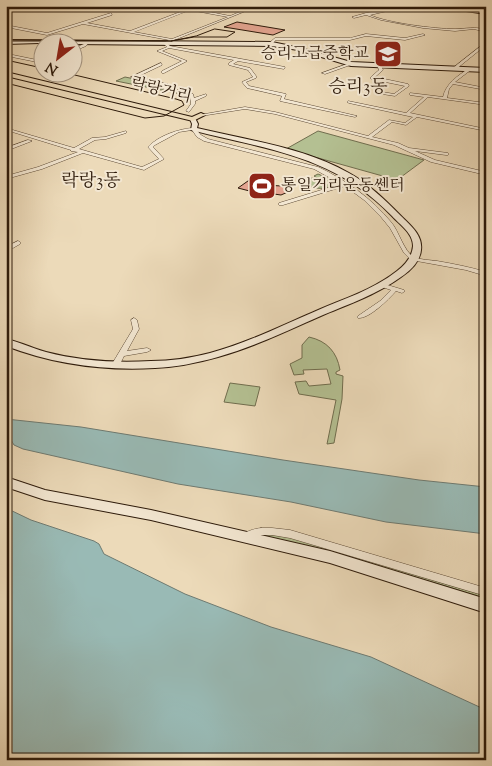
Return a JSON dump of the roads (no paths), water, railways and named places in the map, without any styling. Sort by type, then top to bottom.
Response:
[{"type":"main road","points":[[440,6],[486,13]]},
{"type":"main road","points":[[6,42],[87,42],[167,45],[270,44],[299,49],[351,64],[486,70]]},
{"type":"main road","name":"락랑거리","points":[[6,67],[201,115]]},
{"type":"main road","name":"락랑거리","points":[[6,74],[193,119],[201,115]]},
{"type":"main road","points":[[193,119],[195,124],[193,129],[300,156],[334,168],[360,184],[387,206]]},
{"type":"main road","points":[[6,342],[42,355],[71,361],[119,359],[174,363],[226,352],[258,340],[380,285],[399,274],[413,259],[417,248],[416,240],[412,232],[381,198],[383,192]]},
{"type":"main road","points":[[6,482],[45,495],[151,515],[330,557],[486,606]]},
{"type":"street","points":[[91,6],[96,6]]},
{"type":"street","points":[[119,6],[132,9]]},
{"type":"street","points":[[174,6],[231,17]]},
{"type":"street","points":[[163,72],[185,61],[158,51],[173,40],[257,6]]},
{"type":"street","points":[[354,17],[408,6]]},
{"type":"street","points":[[196,11],[201,9]]},
{"type":"street","points":[[130,32],[189,10]]},
{"type":"street","points":[[6,26],[46,34],[111,14]]},
{"type":"street","points":[[366,14],[375,19],[392,22],[454,30],[475,27],[486,31]]},
{"type":"street","points":[[82,22],[173,40]]},
{"type":"street","points":[[270,44],[275,39],[350,39],[366,35],[405,39],[423,35]]},
{"type":"street","points":[[82,46],[87,42]]},
{"type":"street","points":[[457,69],[486,43]]},
{"type":"street","points":[[167,45],[284,68]]},
{"type":"street","points":[[8,55],[32,60]]},
{"type":"street","points":[[238,59],[230,64],[249,69],[255,78],[244,82],[248,87],[285,95],[281,100],[355,116]]},
{"type":"street","points":[[457,69],[472,59]]},
{"type":"street","points":[[161,64],[133,77],[167,85],[162,87],[193,96],[192,108],[188,111]]},
{"type":"street","points":[[324,73],[351,64]]},
{"type":"street","points":[[377,92],[395,95],[408,85],[372,78],[381,70],[379,65]]},
{"type":"street","points":[[444,99],[445,91],[452,83],[470,70]]},
{"type":"street","points":[[452,83],[486,89]]},
{"type":"street","points":[[411,94],[486,104]]},
{"type":"street","points":[[193,100],[205,95]]},
{"type":"street","points":[[407,114],[426,97]]},
{"type":"street","points":[[335,112],[351,100],[416,116],[486,129]]},
{"type":"street","points":[[201,115],[245,108],[257,110],[396,144],[434,160],[486,174]]},
{"type":"street","points":[[370,137],[392,121],[406,124],[416,116]]},
{"type":"street","points":[[444,122],[449,117]]},
{"type":"street","points":[[7,129],[17,127]]},
{"type":"street","points":[[7,129],[142,169],[162,159],[150,147],[178,131],[193,129],[206,140],[325,172],[345,184],[372,206],[391,226],[406,254],[413,259],[467,268],[486,274]]},
{"type":"street","points":[[73,150],[94,139],[106,138],[124,132]]},
{"type":"street","points":[[6,150],[30,141]]},
{"type":"street","points":[[409,149],[415,148],[446,154]]},
{"type":"street","points":[[6,178],[40,168],[81,152]]},
{"type":"street","points":[[260,160],[266,156]]},
{"type":"street","points":[[281,204],[345,184]]},
{"type":"street","points":[[6,250],[18,243]]},
{"type":"street","points":[[360,317],[399,290],[380,285]]},
{"type":"street","points":[[119,359],[136,329],[134,320]]},
{"type":"street","points":[[119,359],[147,350]]},
{"type":"street","points":[[246,537],[253,532],[262,531],[290,534],[486,592]]},
{"type":"water","points":[[6,419],[81,427],[283,460],[419,480],[486,487],[486,534],[386,522],[291,502],[178,484],[23,449],[12,442],[7,430]]},
{"type":"water","points":[[6,508],[31,520],[94,541],[99,544],[104,554],[185,594],[271,627],[371,657],[486,710],[486,760],[6,760]]},
{"type":"tram line","points":[[215,29],[235,32],[227,37],[194,37],[171,41],[196,36],[215,29]]},
{"type":"tram line","points":[[6,40],[171,41]]},
{"type":"tram line","points":[[6,41],[171,41]]},
{"type":"tram line","points":[[6,60],[32,66]]},
{"type":"tram line","points":[[6,83],[145,118],[164,116],[184,105],[182,101],[176,99],[82,77]]},
{"type":"place","name":"승리고급중학교","points":[[388,54]]},
{"type":"place","name":"통일거리운동쎈터","points":[[262,186]]},
{"type":"district","name":"승리3동","points":[[358,88]]},
{"type":"district","name":"락랑3동","points":[[91,182]]}]
